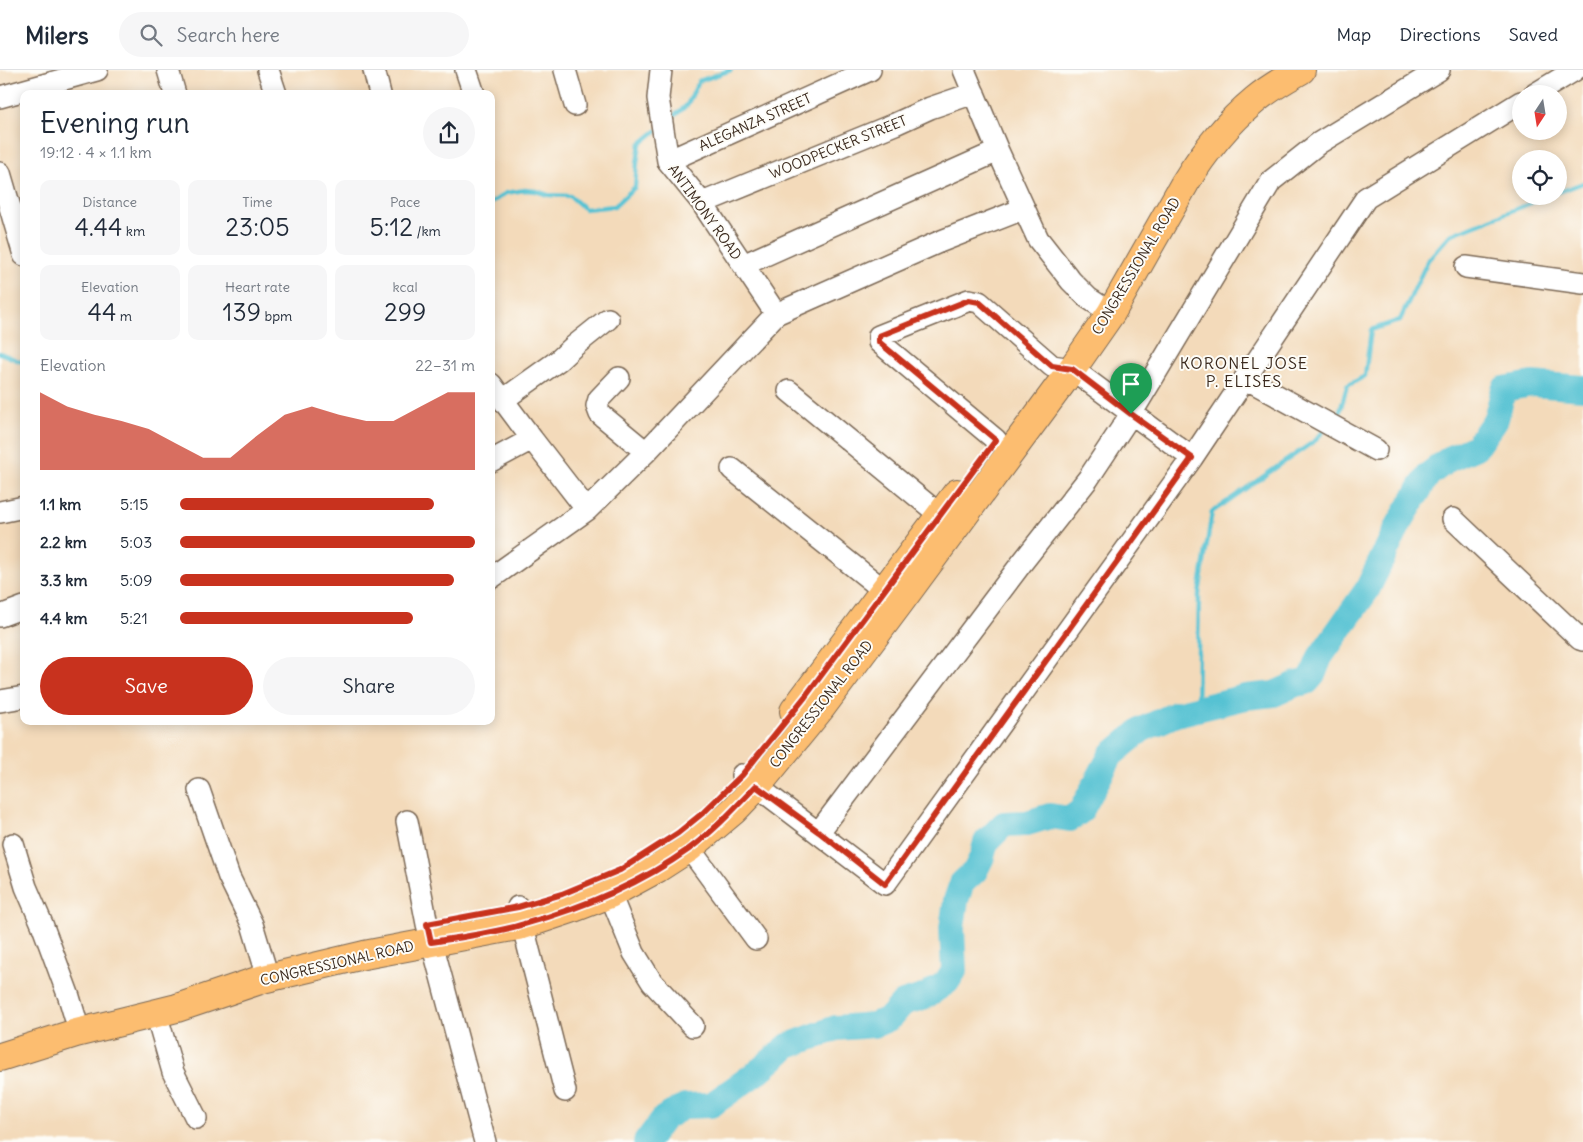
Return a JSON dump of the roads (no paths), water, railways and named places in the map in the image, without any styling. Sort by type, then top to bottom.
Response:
[{"type":"main road","name":"CONGRESSIONAL ROAD","points":[[1104,308],[1170,174],[1224,103],[1245,84],[1267,70]]},
{"type":"main road","name":"CONGRESSIONAL ROAD","points":[[892,596],[1062,368],[1104,308],[1198,163],[1218,136],[1256,99],[1301,70]]},
{"type":"main road","name":"CONGRESSIONAL ROAD","points":[[0,1040],[264,964],[361,939],[429,933],[571,909],[689,848],[727,815],[749,781],[820,709],[892,596],[940,515],[996,440],[1039,397]]},
{"type":"main road","name":"CONGRESSIONAL ROAD","points":[[620,883],[716,801],[749,781]]},
{"type":"main road","name":"CONGRESSIONAL ROAD","points":[[0,1056],[76,1033],[156,1013],[263,979],[364,955],[429,933]]},
{"type":"street","points":[[31,90],[75,80],[97,70]]},
{"type":"street","points":[[168,70],[174,90]]},
{"type":"street","points":[[268,70],[275,90]]},
{"type":"street","points":[[374,70],[379,90]]},
{"type":"street","points":[[466,70],[473,90]]},
{"type":"street","points":[[564,70],[576,105]]},
{"type":"street","name":"ANTIMONY ROAD","points":[[661,70],[658,98],[668,161],[702,203],[776,314]]},
{"type":"street","name":"ALEGANZA STREET","points":[[668,161],[870,70]]},
{"type":"street","points":[[964,70],[1038,239],[1071,282],[1088,298],[1104,308]]},
{"type":"street","points":[[819,832],[1015,572],[1088,479],[1131,414],[1271,181],[1319,143],[1439,70]]},
{"type":"street","points":[[1550,85],[1575,70]]},
{"type":"street","points":[[0,97],[20,92]]},
{"type":"street","name":"WOODPECKER STREET","points":[[702,203],[930,108],[974,93]]},
{"type":"street","points":[[749,781],[819,832],[885,884],[1192,458],[1366,198],[1512,108]]},
{"type":"street","points":[[743,265],[998,151]]},
{"type":"street","points":[[0,173],[20,241]]},
{"type":"street","points":[[495,575],[587,510],[646,452],[776,314],[939,242],[1024,210]]},
{"type":"street","points":[[1466,267],[1583,283]]},
{"type":"street","points":[[996,440],[879,342],[879,336],[969,300],[979,302],[1062,368],[1192,458]]},
{"type":"street","points":[[587,510],[497,392],[559,360],[608,319]]},
{"type":"street","points":[[620,378],[599,399],[597,406],[600,414],[646,452]]},
{"type":"street","points":[[1245,378],[1376,450]]},
{"type":"street","points":[[789,391],[940,515]]},
{"type":"street","points":[[495,459],[532,439]]},
{"type":"street","points":[[732,469],[892,596]]},
{"type":"street","points":[[0,512],[20,507]]},
{"type":"street","points":[[1453,519],[1583,640]]},
{"type":"street","points":[[0,616],[20,608]]},
{"type":"street","points":[[0,701],[20,698]]},
{"type":"street","points":[[199,790],[229,877],[252,924],[264,964]]},
{"type":"street","points":[[407,821],[429,933],[485,1142]]},
{"type":"street","points":[[13,844],[26,887],[45,932],[75,1017]]},
{"type":"street","points":[[689,848],[756,939]]},
{"type":"street","points":[[620,883],[634,953],[652,982],[693,1026]]},
{"type":"street","points":[[521,916],[565,1092]]},
{"type":"street","points":[[156,1013],[173,1072],[196,1118]]},
{"type":"waterway","points":[[668,121],[687,105],[699,81],[731,70]]},
{"type":"waterway","points":[[495,200],[506,193],[525,190],[548,195],[570,196],[585,209],[615,206],[635,187],[640,144],[656,131]]},
{"type":"waterway","points":[[1567,189],[1583,183]]},
{"type":"waterway","points":[[1333,420],[1340,411],[1347,386],[1365,376],[1371,330],[1400,320],[1428,260],[1450,235],[1526,205]]},
{"type":"waterway","points":[[0,353],[20,361]]},
{"type":"waterway","points":[[646,1142],[664,1118],[685,1106],[711,1105],[759,1071],[788,1046],[836,1028],[874,1025],[890,1018],[903,1003],[926,996],[947,982],[954,971],[952,928],[956,900],[962,883],[975,871],[982,857],[986,842],[1004,824],[1027,823],[1050,816],[1070,819],[1081,811],[1111,755],[1141,730],[1176,714],[1246,697],[1274,694],[1296,684],[1307,682],[1313,675],[1320,657],[1367,590],[1399,524],[1428,475],[1449,459],[1476,447],[1496,419],[1504,389],[1532,384],[1583,388]]},
{"type":"waterway","points":[[1197,709],[1199,594],[1212,512],[1316,440],[1325,429]]},
{"type":"district","name":"KORONEL JOSE P. ELISES","points":[[1244,372]]}]
